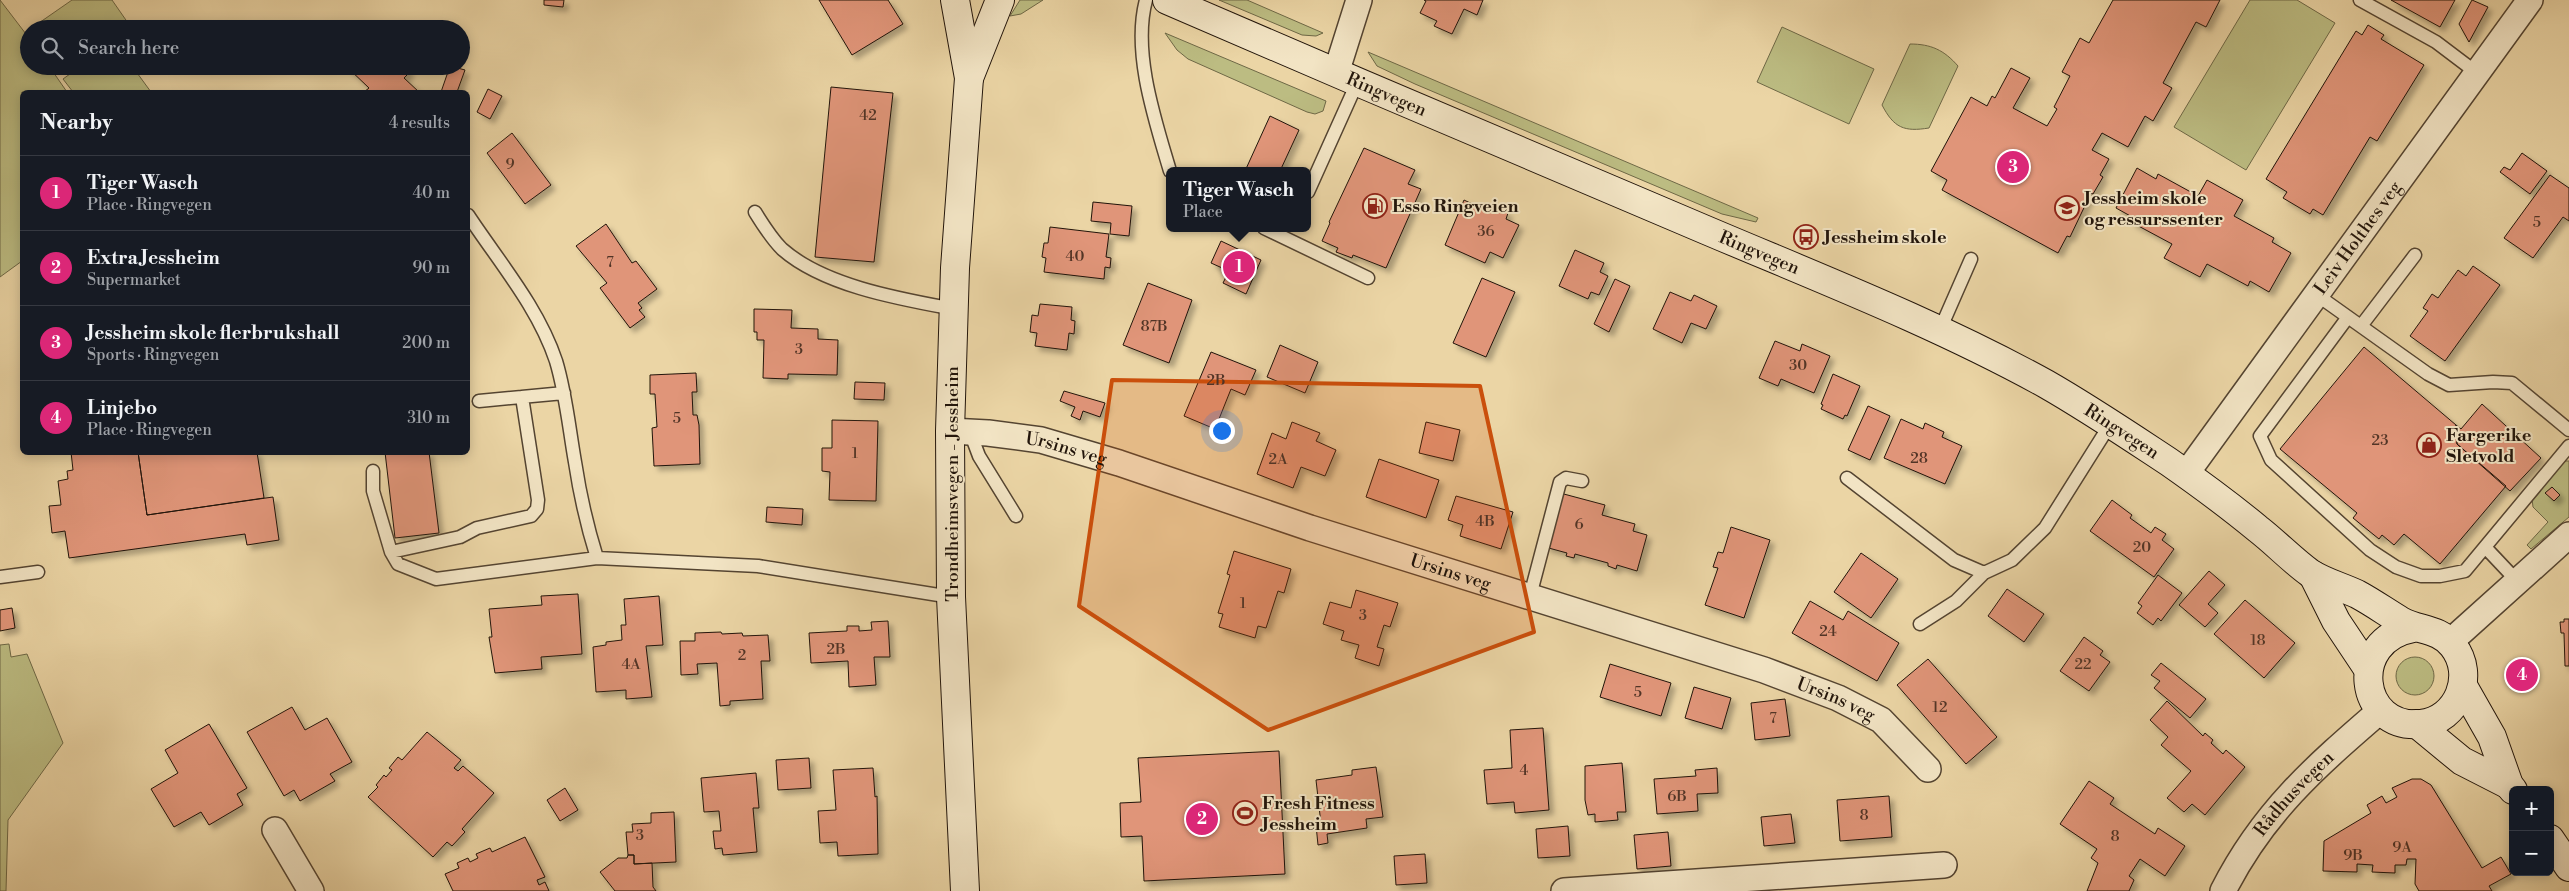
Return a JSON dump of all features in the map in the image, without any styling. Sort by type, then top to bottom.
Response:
[{"type":"main road","name":"Trondheimsvegen - Jessheim","points":[[954,0],[968,78],[954,309],[960,432],[952,597],[965,891]]},
{"type":"main road","name":"Trondheimsvegen - Jessheim","points":[[968,78],[1000,0]]},
{"type":"main road","name":"Ringvegen","points":[[1167,0],[1346,78],[1864,297],[2043,383],[2111,423],[2186,474],[2258,528],[2313,575],[2358,595],[2413,628],[2426,629],[2439,634],[2450,642]]},
{"type":"main road","name":"Ringvegen","points":[[2313,575],[2336,621],[2368,669],[2370,691],[2381,710]]},
{"type":"main road","points":[[2368,669],[2378,645],[2400,630],[2413,628]]},
{"type":"main road","points":[[2381,710],[2398,721],[2418,724],[2442,717],[2451,709],[2463,686],[2463,667],[2450,642]]},
{"type":"main road","points":[[2463,686],[2492,737],[2511,786]]},
{"type":"main road","points":[[2418,724],[2462,761],[2509,786]]},
{"type":"main road","points":[[2554,845],[2569,867]]},
{"type":"street","points":[[1346,78],[1359,0]]},
{"type":"street","name":"Leiv Holthes veg","points":[[2186,474],[2530,0]]},
{"type":"street","name":"Ursins veg","points":[[960,432],[1041,440],[1120,463],[1310,528],[1764,670],[1838,698],[1881,720],[1928,770]]},
{"type":"street","points":[[2450,642],[2569,534]]},
{"type":"street","name":"Rådhusvegen","points":[[2223,891],[2251,841],[2282,801],[2381,710]]},
{"type":"street","points":[[275,830],[311,891]]},
{"type":"street","points":[[1564,891],[1944,865]]},
{"type":"lane","points":[[1146,0],[1142,16],[1143,54],[1152,109],[1169,167]]},
{"type":"lane","points":[[2360,0],[2436,42],[2477,74]]},
{"type":"lane","points":[[1311,183],[1346,78]]},
{"type":"lane","points":[[755,212],[782,248],[798,260],[849,286],[954,309]]},
{"type":"lane","points":[[470,219],[544,330],[564,393],[586,521],[597,558]]},
{"type":"lane","points":[[1289,234],[1368,278]]},
{"type":"lane","points":[[2361,326],[2415,255]]},
{"type":"lane","points":[[1939,332],[1971,259]]},
{"type":"lane","points":[[2317,295],[2428,374],[2450,385],[2493,382],[2512,383],[2569,430]]},
{"type":"lane","points":[[2348,317],[2260,436],[2271,460],[2370,550],[2396,567],[2421,576],[2440,576],[2465,571],[2569,446]]},
{"type":"lane","points":[[479,401],[564,393]]},
{"type":"lane","points":[[391,552],[460,538],[477,528],[531,516],[537,509],[538,500],[522,397]]},
{"type":"lane","points":[[1920,624],[1956,601],[1984,573],[2012,560],[2045,528],[2111,423]]},
{"type":"lane","points":[[960,432],[979,456],[1016,516]]},
{"type":"lane","points":[[373,471],[373,491],[391,552],[398,564],[436,579],[597,558],[758,566],[952,597]]},
{"type":"lane","points":[[1530,596],[1560,482],[1566,478],[1582,481]]},
{"type":"lane","points":[[1847,478],[1954,560],[1984,573]]},
{"type":"lane","points":[[2485,547],[2518,582]]},
{"type":"lane","points":[[0,577],[38,572]]},
{"type":"highlighted area","points":[[1112,380],[1480,386],[1534,632],[1268,730],[1079,606]]},
{"type":"green space","points":[[0,0],[20,26],[20,75],[55,75],[66,90],[20,90],[20,262],[0,277]]},
{"type":"green space","points":[[72,0],[112,0],[126,20],[43,20]]},
{"type":"green space","points":[[1020,0],[1043,0],[1021,14],[1010,16]]},
{"type":"green space","points":[[1219,0],[1247,0],[1323,33],[1316,36],[1302,35]]},
{"type":"green space","points":[[2250,0],[2297,0],[2335,23],[2246,170],[2174,127]]},
{"type":"green space","points":[[1782,27],[1874,69],[1849,124],[1757,82]]},
{"type":"green space","points":[[1165,33],[1326,101],[1323,111],[1315,114],[1307,112],[1188,59],[1177,50]]},
{"type":"green space","points":[[1910,44],[1924,45],[1937,49],[1958,66],[1929,128],[1906,129],[1901,127],[1891,119],[1882,105]]},
{"type":"green space","points":[[1368,52],[1758,218],[1756,222],[1722,214],[1415,84],[1377,66]]},
{"type":"green space","points":[[69,75],[139,75],[150,90],[71,90],[63,79]]},
{"type":"green space","points":[[2565,461],[2569,461],[2569,517],[2531,549],[2527,545],[2548,522],[2533,507],[2532,499]]},
{"type":"green space","points":[[9,644],[11,657],[27,654],[63,743],[8,820],[6,891],[0,891],[0,645]]},
{"type":"green space","points":[[2415,657],[2428,663],[2434,676],[2428,689],[2415,695],[2402,689],[2396,676],[2402,663]]},
{"type":"building","points":[[544,0],[564,0],[563,7],[544,5]]},
{"type":"building","points":[[819,0],[888,0],[903,24],[852,55]]},
{"type":"building","points":[[1424,0],[1483,0],[1477,15],[1464,9],[1452,34],[1434,26],[1437,21],[1420,13],[1426,1]]},
{"type":"building","name":"Jessheim skole og ressurssenter","points":[[2113,0],[2220,0],[2206,27],[2196,22],[2163,83],[2172,88],[2153,121],[2145,116],[2128,147],[2102,133],[2092,150],[2109,159],[2100,175],[2103,177],[2093,194],[2091,193],[2070,237],[2067,236],[2058,253],[1942,190],[1947,180],[1931,171],[1971,97],[1987,106],[1992,96],[1995,98],[2011,68],[2030,78],[2013,108],[2047,126],[2057,109],[2054,107],[2070,76],[2062,72],[2080,38],[2089,43]]},
{"type":"building","points":[[2391,0],[2455,0],[2440,27]]},
{"type":"building","points":[[2472,0],[2488,7],[2469,42],[2459,24]]},
{"type":"building","points":[[2368,25],[2384,35],[2381,39],[2424,65],[2377,141],[2370,137],[2323,215],[2313,209],[2310,214],[2283,198],[2287,192],[2266,179],[2356,31],[2362,35]]},
{"type":"building","points":[[355,75],[407,75],[404,78],[417,90],[366,90],[369,88]]},
{"type":"building","points":[[447,75],[463,75],[458,90],[442,90]]},
{"type":"building","points":[[831,87],[893,93],[874,262],[815,257]]},
{"type":"building","points":[[488,89],[502,96],[490,119],[477,112]]},
{"type":"building","points":[[1270,116],[1299,130],[1282,167],[1247,167]]},
{"type":"building","points":[[512,133],[551,185],[525,204],[487,153]]},
{"type":"building","name":"Esso Ringveien","points":[[1364,148],[1415,170],[1408,184],[1421,189],[1386,268],[1353,255],[1352,258],[1336,252],[1338,248],[1322,241]]},
{"type":"building","points":[[2522,153],[2547,171],[2530,194],[2500,172],[2504,167],[2510,170]]},
{"type":"building","points":[[2137,168],[2156,179],[2158,174],[2198,196],[2207,180],[2243,200],[2234,216],[2274,238],[2272,242],[2291,253],[2269,292],[2250,281],[2248,286],[2207,264],[2200,277],[2164,258],[2172,244],[2131,222],[2134,218],[2116,208]]},
{"type":"building","points":[[2550,175],[2569,188],[2569,221],[2563,217],[2533,258],[2504,238]]},
{"type":"building","points":[[1464,200],[1487,211],[1490,205],[1508,213],[1506,219],[1519,225],[1503,258],[1490,252],[1485,263],[1445,245]]},
{"type":"building","points":[[1093,202],[1132,206],[1129,236],[1110,234],[1111,223],[1091,221]]},
{"type":"building","points":[[606,224],[632,263],[636,261],[657,289],[638,303],[642,308],[639,310],[645,317],[630,328],[600,288],[607,283],[576,246]]},
{"type":"building","points":[[1050,227],[1109,234],[1106,257],[1111,258],[1110,268],[1105,267],[1104,279],[1044,272],[1046,258],[1042,257],[1044,243],[1048,243]]},
{"type":"building","points":[[1221,241],[1261,260],[1246,294],[1223,283],[1229,271],[1211,263]]},
{"type":"building","points":[[1575,250],[1604,263],[1600,272],[1608,276],[1599,295],[1591,292],[1588,299],[1559,286]]},
{"type":"building","points":[[2473,266],[2500,285],[2445,361],[2410,336],[2428,311],[2423,308],[2432,294],[2438,298],[2458,270],[2466,276]]},
{"type":"building","points":[[1482,278],[1515,292],[1486,357],[1453,343]]},
{"type":"building","points":[[1615,279],[1630,286],[1609,332],[1594,324]]},
{"type":"building","points":[[1148,283],[1192,300],[1169,363],[1123,345]]},
{"type":"building","points":[[1670,292],[1691,301],[1694,295],[1717,306],[1706,329],[1691,323],[1682,343],[1653,329]]},
{"type":"building","points":[[1040,304],[1072,307],[1071,320],[1075,321],[1074,334],[1069,333],[1067,350],[1035,346],[1037,333],[1030,332],[1032,315],[1038,316]]},
{"type":"building","points":[[754,309],[792,310],[791,328],[818,329],[818,339],[838,340],[837,375],[788,374],[788,379],[763,378],[764,340],[757,340],[757,332],[754,332]]},
{"type":"building","points":[[1775,341],[1800,351],[1802,344],[1830,356],[1814,393],[1781,379],[1778,386],[1759,378]]},
{"type":"building","points":[[1280,345],[1318,362],[1305,393],[1267,377]]},
{"type":"building","points":[[2364,347],[2456,425],[2457,444],[2506,486],[2440,564],[2404,534],[2394,545],[2382,535],[2379,539],[2353,518],[2357,513],[2280,449]]},
{"type":"building","points":[[1211,352],[1256,370],[1245,395],[1231,389],[1215,429],[1184,416]]},
{"type":"building","points":[[696,373],[697,392],[692,392],[693,415],[697,415],[699,425],[700,464],[654,466],[652,428],[657,427],[655,394],[650,394],[650,375]]},
{"type":"building","points":[[1833,374],[1860,386],[1847,416],[1845,415],[1843,419],[1821,409],[1823,405],[1821,404]]},
{"type":"building","points":[[855,382],[885,383],[884,400],[854,399]]},
{"type":"building","points":[[1064,391],[1105,403],[1100,417],[1083,411],[1080,420],[1071,416],[1075,407],[1060,401]]},
{"type":"building","points":[[2482,404],[2541,458],[2510,491],[2457,444],[2456,425],[2461,429]]},
{"type":"building","points":[[1868,406],[1890,416],[1870,460],[1848,450]]},
{"type":"building","points":[[1901,419],[1923,429],[1925,423],[1944,432],[1942,437],[1962,446],[1945,484],[1884,458]]},
{"type":"building","points":[[832,420],[878,421],[876,501],[829,500],[830,472],[822,471],[822,448],[832,448]]},
{"type":"building","points":[[1292,422],[1320,433],[1316,441],[1336,450],[1325,476],[1301,467],[1293,488],[1257,474],[1272,433],[1286,439]]},
{"type":"building","points":[[1426,422],[1460,430],[1453,461],[1419,453]]},
{"type":"building","points":[[71,455],[138,455],[147,515],[273,497],[279,540],[247,545],[245,534],[69,558],[65,531],[52,533],[49,506],[61,505],[58,481],[68,479],[67,471],[73,470]]},
{"type":"building","points":[[138,455],[257,455],[264,498],[147,515]]},
{"type":"building","points":[[385,455],[429,455],[439,533],[395,538]]},
{"type":"building","points":[[1379,459],[1439,480],[1426,518],[1366,497]]},
{"type":"building","points":[[2552,487],[2560,495],[2554,501],[2545,493]]},
{"type":"building","points":[[1560,493],[1605,505],[1602,515],[1635,524],[1633,531],[1647,535],[1637,571],[1617,565],[1616,569],[1608,566],[1608,563],[1575,554],[1574,558],[1566,556],[1567,553],[1545,547]]},
{"type":"building","points":[[1456,496],[1513,512],[1501,549],[1460,536],[1463,525],[1448,520]]},
{"type":"building","points":[[2112,500],[2132,515],[2130,518],[2151,533],[2155,527],[2166,534],[2162,540],[2174,549],[2154,577],[2090,531]]},
{"type":"building","points":[[767,507],[803,509],[802,525],[766,522]]},
{"type":"building","points":[[1731,527],[1770,540],[1744,618],[1705,605],[1718,568],[1713,567],[1718,552],[1723,553]]},
{"type":"building","points":[[1234,551],[1291,569],[1284,593],[1278,591],[1266,628],[1258,626],[1255,638],[1219,627],[1223,614],[1218,613],[1230,575],[1227,574]]},
{"type":"building","points":[[1861,553],[1898,579],[1871,618],[1834,592]]},
{"type":"building","points":[[2209,571],[2225,585],[2208,604],[2218,613],[2205,627],[2179,605]]},
{"type":"building","points":[[2158,575],[2182,593],[2161,621],[2158,618],[2153,625],[2137,613],[2142,606],[2138,603]]},
{"type":"building","points":[[2007,589],[2044,614],[2024,642],[1988,616]]},
{"type":"building","points":[[1356,590],[1398,603],[1390,627],[1384,625],[1377,647],[1384,649],[1379,666],[1355,658],[1359,645],[1341,640],[1344,631],[1323,624],[1330,602],[1351,608]]},
{"type":"building","points":[[578,594],[582,654],[541,657],[542,669],[495,673],[489,637],[492,637],[489,609],[542,605],[541,596]]},
{"type":"building","points":[[659,596],[663,645],[646,646],[652,697],[626,699],[626,690],[596,692],[593,647],[606,645],[606,642],[622,640],[621,625],[626,625],[624,599]]},
{"type":"building","points":[[2245,600],[2295,643],[2264,678],[2214,634]]},
{"type":"building","points":[[1810,601],[1843,620],[1848,611],[1899,643],[1877,681],[1792,633]]},
{"type":"building","points":[[12,608],[15,628],[0,631],[0,610]]},
{"type":"building","points":[[2564,619],[2569,619],[2569,666],[2565,666],[2564,633],[2561,633],[2560,622],[2564,622]]},
{"type":"building","points":[[888,621],[890,657],[874,657],[876,685],[849,687],[848,661],[811,663],[809,633],[847,631],[847,626],[859,626],[859,631],[872,630],[871,622]]},
{"type":"building","points":[[721,632],[722,634],[742,633],[743,636],[768,635],[770,661],[761,661],[763,699],[730,701],[730,705],[720,706],[717,663],[697,664],[698,674],[681,675],[680,641],[695,641],[695,633]]},
{"type":"building","points":[[2084,637],[2103,651],[2100,655],[2110,662],[2089,691],[2060,671]]},
{"type":"building","points":[[1928,659],[1997,737],[1966,764],[1897,685]]},
{"type":"building","points":[[2161,663],[2206,699],[2190,718],[2154,688],[2160,681],[2151,675]]},
{"type":"building","points":[[1610,664],[1671,683],[1661,716],[1600,697]]},
{"type":"building","points":[[1694,687],[1731,698],[1722,729],[1685,718]]},
{"type":"building","points":[[1785,699],[1790,736],[1755,740],[1751,703]]},
{"type":"building","points":[[2167,701],[2203,736],[2205,733],[2213,740],[2211,743],[2223,754],[2226,750],[2245,767],[2205,815],[2192,804],[2184,812],[2167,798],[2191,771],[2161,745],[2168,737],[2150,720]]},
{"type":"building","points":[[292,707],[305,730],[327,718],[352,762],[330,774],[335,781],[300,801],[294,790],[284,796],[247,732]]},
{"type":"building","points":[[209,724],[247,788],[237,794],[243,805],[209,825],[201,812],[174,827],[151,789],[178,773],[165,750]]},
{"type":"building","points":[[1543,728],[1549,810],[1515,813],[1514,802],[1487,804],[1484,770],[1512,768],[1510,730]]},
{"type":"building","points":[[427,732],[461,760],[454,768],[458,771],[463,766],[494,793],[462,829],[465,832],[452,846],[447,842],[433,857],[368,797],[378,787],[376,785],[384,775],[386,777],[392,770],[389,768],[398,757],[402,760]]},
{"type":"building","points":[[1279,751],[1285,874],[1144,881],[1142,836],[1121,837],[1120,803],[1141,802],[1138,758]]},
{"type":"building","points":[[809,758],[811,788],[778,790],[776,760]]},
{"type":"building","points":[[1622,763],[1626,812],[1617,812],[1618,820],[1595,822],[1595,814],[1588,815],[1585,800],[1585,766]]},
{"type":"building","points":[[1376,767],[1383,817],[1366,819],[1367,828],[1327,834],[1328,843],[1318,845],[1316,825],[1321,824],[1316,780],[1352,775],[1352,770]]},
{"type":"building","points":[[873,768],[875,797],[877,796],[878,854],[838,856],[837,842],[820,843],[818,811],[836,810],[833,770]]},
{"type":"building","points":[[1717,768],[1718,793],[1697,794],[1698,811],[1657,814],[1654,779],[1696,776],[1695,770]]},
{"type":"building","points":[[756,773],[759,808],[753,808],[757,852],[723,855],[722,848],[715,849],[713,831],[721,831],[719,811],[704,812],[701,778]]},
{"type":"building","points":[[2412,779],[2421,779],[2431,785],[2482,868],[2501,857],[2509,871],[2509,875],[2489,886],[2492,891],[2419,891],[2415,884],[2416,859],[2407,859],[2406,865],[2395,865],[2395,873],[2372,872],[2373,865],[2357,864],[2357,872],[2323,871],[2324,841],[2371,813],[2367,805],[2382,796],[2386,803],[2397,797],[2392,788]]},
{"type":"building","points":[[2089,781],[2114,798],[2110,804],[2155,834],[2158,828],[2185,846],[2165,876],[2140,859],[2129,876],[2134,880],[2129,891],[2087,891],[2098,863],[2091,858],[2097,849],[2060,824]]},
{"type":"building","points":[[565,788],[578,810],[560,821],[547,800]]},
{"type":"building","points":[[1889,796],[1892,837],[1840,841],[1837,800]]},
{"type":"building","points":[[674,812],[676,862],[634,864],[634,855],[628,855],[626,832],[633,832],[632,824],[651,823],[651,813]]},
{"type":"building","points":[[1791,814],[1795,843],[1764,846],[1761,817]]},
{"type":"building","points":[[1568,826],[1570,856],[1538,858],[1536,829]]},
{"type":"building","points":[[1668,832],[1671,866],[1637,869],[1634,835]]},
{"type":"building","points":[[525,837],[545,877],[537,880],[539,885],[545,882],[549,891],[453,891],[445,874],[459,868],[457,863],[468,858],[470,862],[478,858],[476,854],[490,848],[492,852]]},
{"type":"building","points":[[1425,854],[1427,883],[1396,885],[1394,856]]},
{"type":"building","points":[[628,855],[634,855],[634,864],[652,863],[653,887],[656,891],[615,891],[600,872],[618,858],[627,858]]},
{"type":"place","name":"Jessheim skole flerbrukshall","points":[[2013,167]]},
{"type":"place","name":"Esso Ringveien","points":[[1375,206]]},
{"type":"place","name":"Jessheim skole og ressurssenter","points":[[2067,208]]},
{"type":"place","name":"Jessheim skole","points":[[1806,237]]},
{"type":"place","name":"Tiger Wasch","points":[[1239,267]]},
{"type":"place","name":"Fargerike Sletvold","points":[[2429,445]]},
{"type":"place","name":"Linjebo","points":[[2522,675]]},
{"type":"place","name":"Fresh Fitness Jessheim","points":[[1245,813]]},
{"type":"place","name":"Extra Jessheim","points":[[1202,819]]}]
